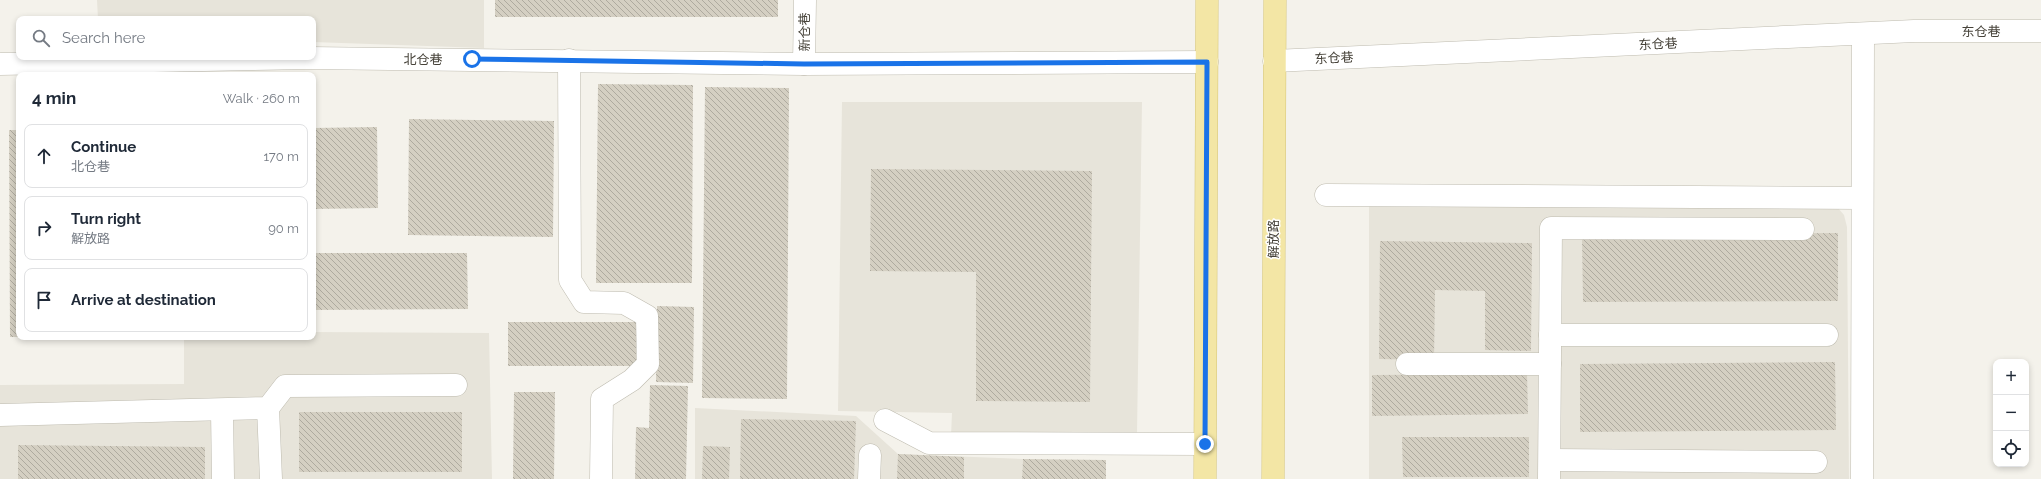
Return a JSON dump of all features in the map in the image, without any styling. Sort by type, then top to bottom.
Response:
[{"type":"main road","points":[[1205,479],[1207,0]]},
{"type":"main road","name":"解放路","points":[[1273,479],[1275,0]]},
{"type":"street","name":"新仓巷","points":[[804,64],[805,0]]},
{"type":"street","name":"东仓巷","points":[[1274,61],[1914,31],[2041,31]]},
{"type":"street","points":[[1862,479],[1863,34]]},
{"type":"street","name":"北仓巷","points":[[316,58],[804,64],[1207,62]]},
{"type":"street","name":"北仓巷","points":[[0,64],[207,60]]},
{"type":"street","points":[[569,60],[570,280],[584,302],[624,303],[647,316],[648,364],[632,380],[602,399],[601,479]]},
{"type":"street","points":[[1326,195],[1862,198]]},
{"type":"street","points":[[1803,229],[1551,228],[1549,469],[1816,462]]},
{"type":"street","points":[[1550,335],[1826,335]]},
{"type":"street","points":[[1407,364],[1550,364]]},
{"type":"street","points":[[271,479],[268,408],[285,386],[456,385]]},
{"type":"street","points":[[0,415],[268,408]]},
{"type":"street","points":[[222,410],[223,479]]},
{"type":"street","points":[[885,420],[929,443],[1205,444]]},
{"type":"street","points":[[869,479],[870,455]]},
{"type":"shaded area","points":[[97,0],[484,0],[484,48],[316,42],[316,16],[98,16]]},
{"type":"shaded area","points":[[842,102],[1142,102],[1137,433],[951,436],[952,413],[838,411]]},
{"type":"shaded area","points":[[1369,206],[1838,208],[1844,215],[1847,227],[1849,479],[1369,479]]},
{"type":"shaded area","points":[[316,332],[489,333],[492,479],[0,479],[0,385],[184,384],[184,340],[316,340]]},
{"type":"shaded area","points":[[695,408],[856,416],[898,454],[1023,459],[1022,479],[695,479]]},
{"type":"building","points":[[495,0],[778,0],[778,17],[495,17]]},
{"type":"building","points":[[598,84],[693,85],[692,283],[596,283]]},
{"type":"building","points":[[705,87],[789,88],[787,399],[702,398]]},
{"type":"building","points":[[409,119],[554,121],[553,237],[408,235]]},
{"type":"building","points":[[377,127],[378,208],[316,209],[316,128]]},
{"type":"building","points":[[9,130],[16,130],[16,337],[10,337]]},
{"type":"building","points":[[871,169],[1092,171],[1090,402],[976,401],[976,272],[870,271]]},
{"type":"building","points":[[1838,233],[1838,301],[1583,302],[1582,235]]},
{"type":"building","points":[[1380,241],[1532,243],[1531,351],[1485,350],[1485,291],[1435,290],[1434,360],[1379,359]]},
{"type":"building","points":[[316,253],[467,253],[468,309],[316,310]]},
{"type":"building","points":[[657,306],[694,307],[693,383],[656,382]]},
{"type":"building","points":[[508,322],[636,322],[636,366],[508,366]]},
{"type":"building","points":[[1835,362],[1836,430],[1580,432],[1580,364]]},
{"type":"building","points":[[1527,374],[1528,414],[1372,416],[1372,375]]},
{"type":"building","points":[[650,385],[688,386],[686,479],[635,479],[636,427],[649,428]]},
{"type":"building","points":[[514,392],[555,392],[554,479],[513,479]]},
{"type":"building","points":[[299,412],[462,412],[462,472],[299,472]]},
{"type":"building","points":[[741,419],[856,421],[854,479],[740,479]]},
{"type":"building","points":[[1402,437],[1529,437],[1529,477],[1403,477]]},
{"type":"building","points":[[18,445],[205,447],[205,479],[18,479]]},
{"type":"building","points":[[703,446],[730,447],[729,479],[702,479]]},
{"type":"building","points":[[898,454],[964,457],[964,479],[897,479]]},
{"type":"building","points":[[1023,459],[1106,460],[1106,479],[1022,479]]},
{"type":"route","points":[[472,59],[804,64],[1207,62],[1205,444]]}]
